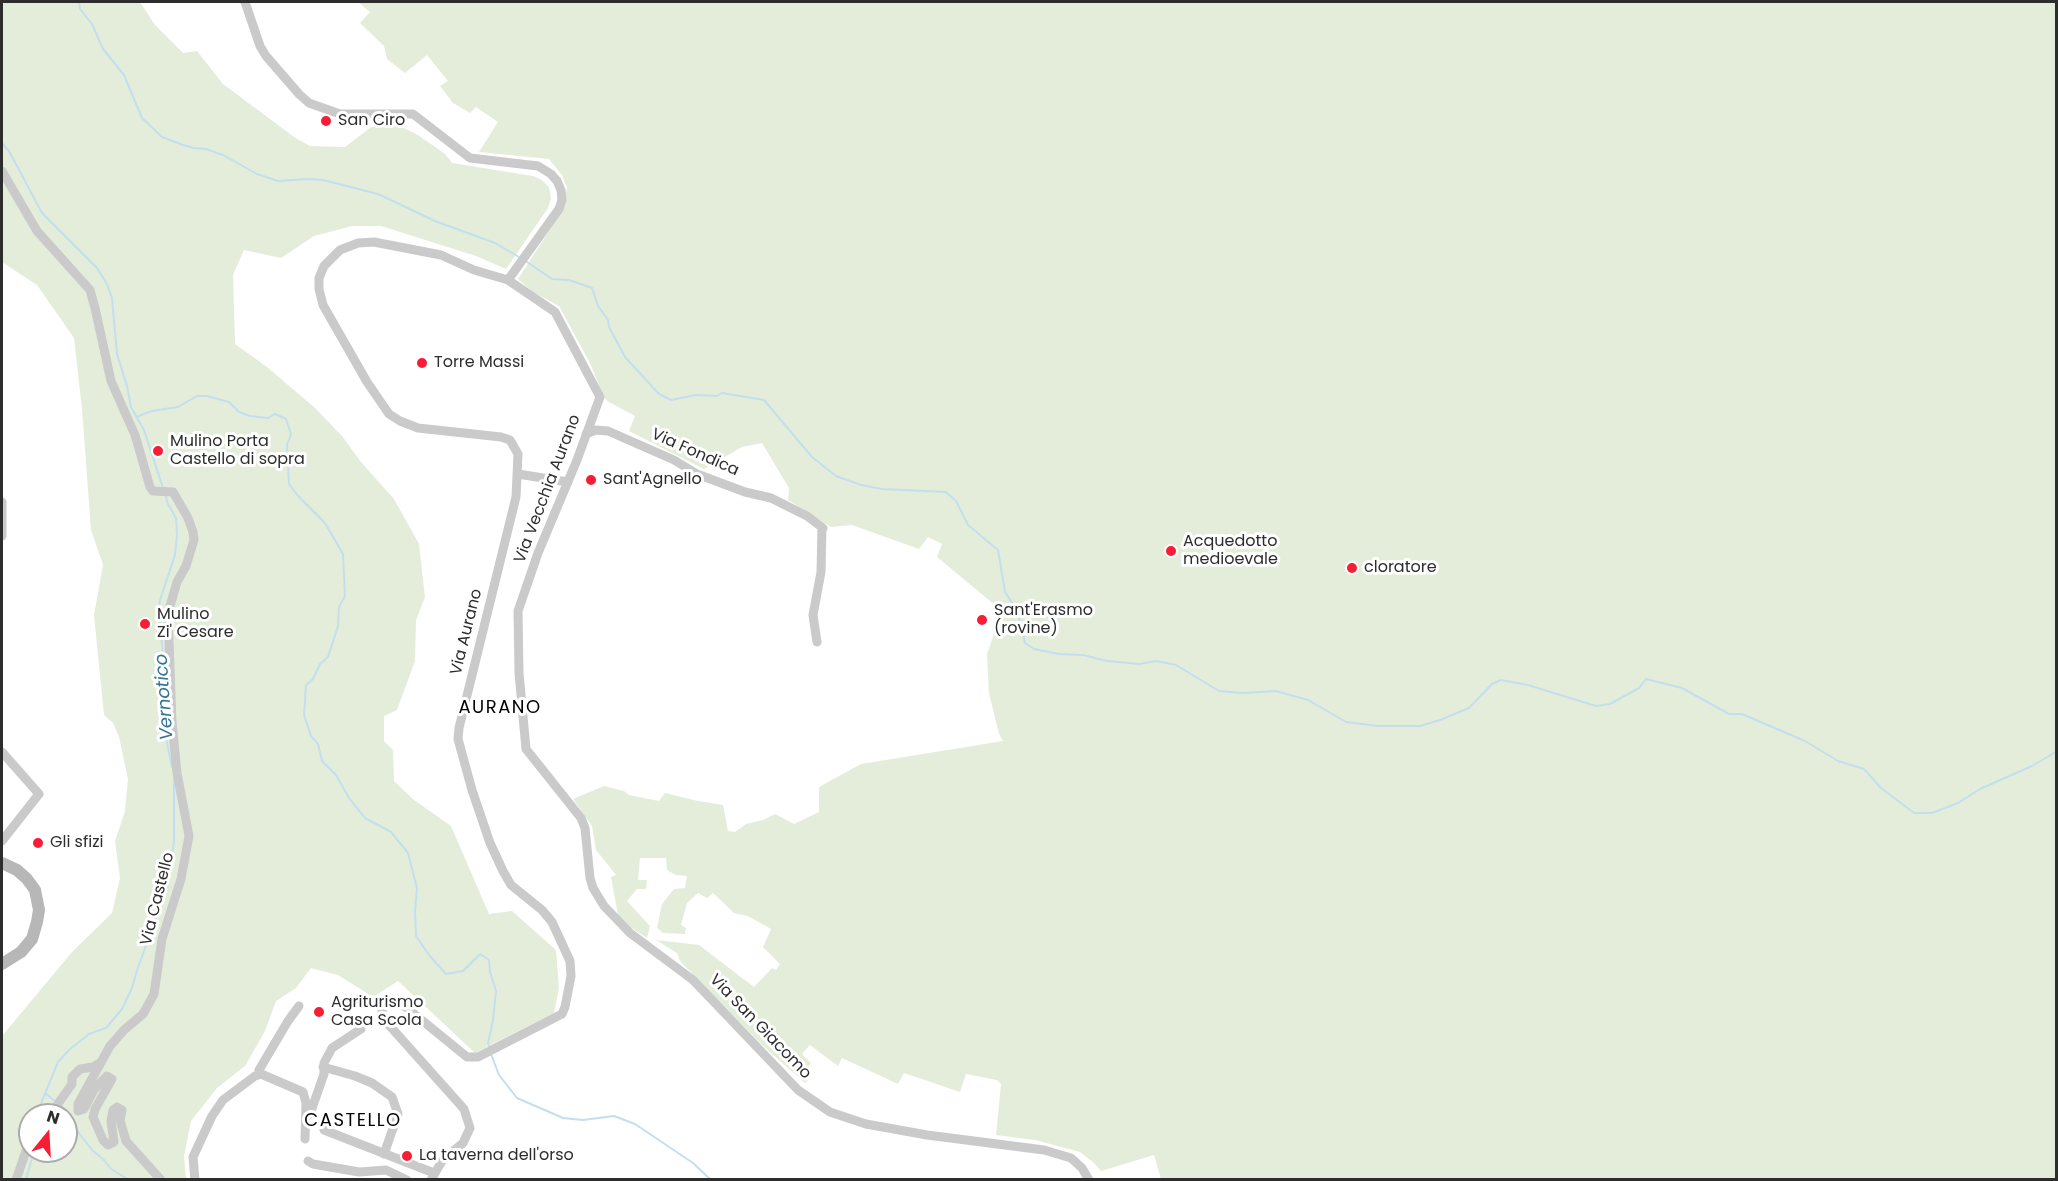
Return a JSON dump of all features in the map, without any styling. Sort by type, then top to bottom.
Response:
[{"type":"main road","points":[[2,863],[17,870],[27,879],[35,891],[39,910],[32,939],[21,952],[2,964]]},
{"type":"street","points":[[245,2],[260,46],[266,56],[309,103],[340,114],[412,114],[470,158],[538,166],[551,174],[561,190],[562,200],[559,209],[508,280]]},
{"type":"street","name":"Via Castello","points":[[2,171],[37,231],[90,290],[111,381],[135,435],[150,487],[153,491],[166,492],[188,518],[194,540],[186,566],[172,595],[168,613],[172,722],[177,773],[189,836],[181,879],[162,939],[154,994],[143,1014],[110,1046],[78,1104],[78,1111],[84,1109],[94,1090],[102,1081],[107,1077],[112,1079],[93,1117],[103,1140],[108,1145],[114,1142],[111,1121],[113,1110],[117,1107],[122,1110],[120,1120],[126,1141],[161,1179]]},
{"type":"street","name":"Via Aurano","points":[[433,1176],[442,1161],[463,1143],[470,1128],[464,1109],[389,1025],[382,1016],[382,1009],[388,1002],[398,1000],[467,1057],[478,1057],[562,1014],[571,976],[570,960],[552,922],[542,910],[511,885],[503,871],[490,843],[458,739],[516,497],[518,454],[510,440],[440,429],[418,428],[400,422],[388,414],[323,305],[319,278],[324,266],[340,250],[358,243],[374,242],[441,255],[474,270],[508,280]]},
{"type":"street","name":"Via Vecchia Aurano","points":[[508,280],[555,312],[600,398],[538,553],[518,610],[523,743]]},
{"type":"street","name":"Via Fondica","points":[[586,434],[596,430],[608,431],[674,460],[697,474],[745,492],[771,498],[823,527],[821,572],[813,615],[817,642]]},
{"type":"street","points":[[518,474],[568,482]]},
{"type":"street","points":[[2,502],[2,536]]},
{"type":"street","name":"Via San Giacomo","points":[[523,743],[581,818],[585,828],[590,878],[604,906],[630,933],[673,963],[709,995],[798,1090],[830,1112],[867,1124],[927,1135],[1044,1149],[1071,1158],[1082,1168],[1089,1179]]},
{"type":"street","points":[[2,752],[39,794],[2,841]]},
{"type":"street","points":[[261,1074],[260,1070],[299,1006]]},
{"type":"street","points":[[305,1139],[308,1111],[324,1074],[323,1066],[332,1048],[361,1029]]},
{"type":"street","points":[[58,1103],[72,1084],[72,1077],[80,1069],[93,1067],[103,1060]]},
{"type":"street","points":[[323,1066],[372,1083],[392,1097],[398,1114],[384,1154]]},
{"type":"street","points":[[261,1074],[303,1092],[312,1127],[384,1154],[433,1176]]},
{"type":"street","points":[[195,1179],[193,1157],[212,1116],[223,1100],[239,1086],[261,1074]]},
{"type":"street","points":[[308,1161],[313,1164],[359,1172],[372,1173],[386,1170],[407,1179]]},
{"type":"street","points":[[16,1179],[22,1163]]},
{"type":"green space","points":[[2,2],[140,2],[155,25],[183,53],[197,51],[223,84],[294,137],[310,146],[345,147],[371,127],[398,125],[418,135],[445,154],[452,163],[533,176],[542,180],[549,187],[551,198],[548,208],[506,269],[476,256],[381,226],[352,226],[314,236],[281,258],[244,250],[233,275],[235,344],[267,367],[315,408],[342,436],[361,462],[394,499],[419,544],[425,597],[416,620],[415,661],[397,710],[384,716],[384,741],[393,750],[394,781],[414,800],[451,826],[489,914],[512,911],[556,950],[559,988],[554,1013],[475,1053],[398,981],[373,997],[338,975],[311,968],[296,988],[276,1001],[265,1031],[245,1066],[217,1088],[191,1121],[184,1156],[186,1179],[2,1179],[2,1036],[72,952],[112,913],[120,878],[115,841],[125,811],[128,779],[119,737],[113,723],[104,715],[94,615],[103,565],[91,530],[74,338],[37,285],[2,262]]},
{"type":"green space","points":[[358,2],[2056,2],[2056,1179],[1161,1179],[1154,1155],[1101,1171],[1080,1152],[1035,1140],[996,1135],[1001,1084],[997,1080],[966,1074],[960,1092],[904,1073],[898,1084],[842,1058],[838,1066],[810,1045],[802,1054],[811,1063],[808,1068],[809,1079],[805,1083],[762,1045],[680,961],[677,953],[656,940],[699,945],[754,987],[772,968],[776,970],[780,964],[763,947],[771,929],[748,916],[734,913],[713,893],[707,898],[698,893],[687,903],[681,925],[686,928],[685,934],[663,933],[657,928],[662,904],[674,889],[685,888],[687,876],[676,875],[667,870],[666,858],[640,858],[638,880],[647,880],[646,889],[637,889],[627,901],[650,926],[647,938],[630,927],[618,915],[611,877],[616,875],[596,850],[592,826],[573,799],[604,786],[624,791],[629,795],[659,801],[665,793],[723,805],[728,831],[735,832],[746,824],[775,814],[794,824],[819,812],[819,787],[861,764],[1003,741],[999,734],[989,693],[987,654],[1002,611],[937,557],[942,544],[928,537],[919,549],[852,525],[831,527],[788,500],[789,488],[762,443],[742,447],[704,469],[629,431],[635,416],[607,401],[590,363],[559,306],[533,292],[518,279],[562,211],[567,188],[562,175],[549,159],[479,152],[498,122],[476,107],[470,113],[453,103],[440,86],[448,81],[427,55],[405,73],[387,59],[384,46],[360,23],[370,12]]},
{"type":"waterway","points":[[79,2],[80,9],[92,24],[103,49],[124,75],[142,118],[162,137],[223,155],[257,174],[278,181],[323,180],[378,194],[435,221],[495,243],[519,257]]},
{"type":"waterway","name":"Vernotico","points":[[2,143],[9,151],[42,213],[97,268],[107,284],[112,298],[117,354],[131,407],[144,430],[163,488]]},
{"type":"waterway","points":[[524,260],[552,279],[569,280],[592,288],[598,306],[608,320],[609,327],[625,357],[659,394],[671,400],[696,395],[717,396],[722,393],[764,400],[812,457],[836,476],[861,485],[882,489],[946,492],[956,501],[968,525],[998,550],[1005,592],[1014,606],[1025,643],[1034,649],[1059,654],[1083,655],[1107,661],[1139,664],[1156,661],[1176,665],[1219,691],[1243,693],[1276,691],[1308,700],[1346,722],[1378,726],[1420,726],[1440,720],[1469,708],[1492,684],[1501,680],[1528,685],[1596,706],[1610,704],[1639,688],[1646,679],[1682,688],[1729,714],[1742,714],[1805,741],[1838,761],[1864,769],[1881,788],[1914,813],[1932,813],[1958,803],[1980,789],[2032,766],[2056,752]]},
{"type":"waterway","points":[[136,417],[152,411],[178,407],[197,396],[207,396],[229,402],[239,412],[250,416],[268,418],[275,414],[286,419],[291,434],[287,445],[289,484],[325,523],[343,554],[345,596],[339,607],[338,626],[328,657],[320,664],[313,679],[306,685],[304,715],[311,736],[318,744],[322,761],[336,775],[349,798],[365,818],[391,832],[408,853],[417,888],[416,936],[429,955],[446,974],[463,971],[480,954],[489,960],[496,991],[488,1043],[490,1049]]},
{"type":"waterway","name":"Vernotico","points":[[165,494],[176,518],[177,534],[175,555],[160,600],[159,612],[166,738],[172,767]]},
{"type":"waterway","name":"Vernotico","points":[[41,1103],[58,1062],[89,1034],[106,1028],[122,1009],[132,988],[167,889],[174,840],[174,778]]},
{"type":"waterway","points":[[491,1054],[499,1075],[517,1098],[563,1118],[583,1120],[614,1116],[635,1124],[693,1163],[711,1180]]},
{"type":"waterway","points":[[45,1093],[56,1102]]},
{"type":"waterway","points":[[78,1132],[111,1169],[129,1180]]},
{"type":"waterway","name":"Vernotico","points":[[26,1180],[31,1163]]},
{"type":"place","name":"San Ciro","points":[[326,121]]},
{"type":"place","name":"Torre Massi","points":[[422,363]]},
{"type":"place","name":"Mulino Porta Castello di sopra","points":[[158,451]]},
{"type":"place","name":"Sant'Agnello","points":[[591,480]]},
{"type":"place","name":"Acquedotto medioevale","points":[[1171,551]]},
{"type":"place","name":"cloratore","points":[[1352,568]]},
{"type":"place","name":"Sant'Erasmo (rovine)","points":[[982,620]]},
{"type":"place","name":"Mulino Zi' Cesare","points":[[145,624]]},
{"type":"place","name":"Gli sfizi","points":[[38,843]]},
{"type":"place","name":"Agriturismo Casa Scola","points":[[319,1012]]},
{"type":"place","name":"La taverna dell'orso","points":[[407,1156]]},
{"type":"district","name":"AURANO","points":[[500,708]]},
{"type":"district","name":"CASTELLO","points":[[353,1121]]}]
